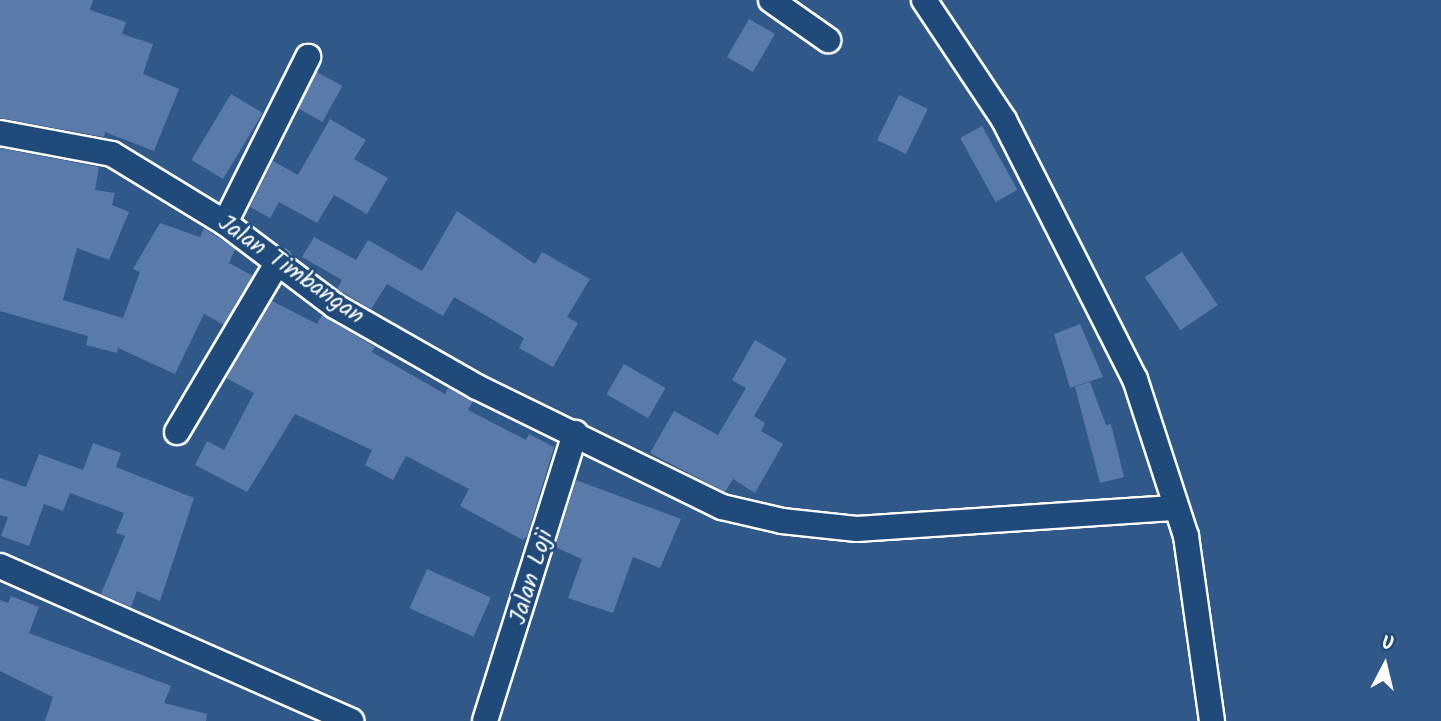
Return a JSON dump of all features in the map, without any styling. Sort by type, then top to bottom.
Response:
[{"type":"street","points":[[771,0],[828,40]]},
{"type":"street","points":[[924,0],[1004,120],[1135,379],[1186,536],[1212,721]]},
{"type":"street","points":[[225,223],[308,57]]},
{"type":"street","name":"Jalan Timbangan","points":[[0,133],[112,154],[225,223],[335,306],[477,387],[722,506],[782,521],[857,529],[1176,508]]},
{"type":"street","points":[[177,432],[278,262]]},
{"type":"street","name":"Jalan Loji","points":[[485,721],[575,433]]},
{"type":"street","points":[[0,566],[351,721]]},
{"type":"building","points":[[0,0],[93,0],[90,10],[126,22],[122,34],[153,44],[143,74],[179,89],[154,151],[105,132],[104,137],[0,118]]},
{"type":"building","points":[[749,19],[775,34],[753,72],[727,57]]},
{"type":"building","points":[[317,72],[342,86],[322,122],[297,108]]},
{"type":"building","points":[[231,94],[263,113],[223,179],[191,160]]},
{"type":"building","points":[[899,95],[928,109],[906,154],[877,140]]},
{"type":"building","points":[[330,119],[366,140],[354,159],[388,178],[367,214],[334,195],[317,223],[279,202],[270,218],[250,207],[273,161],[298,175]]},
{"type":"building","points":[[982,126],[1017,190],[996,202],[960,138]]},
{"type":"building","points":[[0,148],[99,167],[95,190],[115,193],[112,205],[129,212],[109,260],[77,248],[63,300],[123,318],[140,272],[133,269],[160,223],[200,237],[204,228],[235,249],[229,263],[253,276],[224,325],[204,314],[175,374],[118,348],[117,353],[86,345],[88,336],[0,311]]},
{"type":"building","points":[[457,211],[535,264],[542,252],[590,279],[567,317],[578,323],[553,367],[519,348],[524,338],[454,297],[443,316],[387,284],[371,309],[337,289],[342,280],[302,257],[314,237],[356,260],[368,240],[422,271]]},
{"type":"building","points":[[1182,252],[1218,305],[1180,330],[1145,277]]},
{"type":"building","points":[[272,301],[317,324],[322,315],[375,347],[372,352],[445,394],[448,388],[473,401],[468,410],[526,440],[529,434],[554,447],[527,536],[523,540],[460,506],[469,489],[406,456],[393,480],[365,465],[372,450],[295,414],[247,492],[195,465],[207,441],[224,450],[254,393],[226,378]]},
{"type":"building","points":[[1080,324],[1103,377],[1070,388],[1054,334]]},
{"type":"building","points":[[755,340],[787,359],[754,416],[765,423],[761,431],[783,444],[755,493],[733,479],[725,492],[650,453],[674,411],[718,435],[746,388],[732,380]]},
{"type":"building","points":[[624,364],[666,388],[648,418],[606,394]]},
{"type":"building","points":[[1090,382],[1106,425],[1111,424],[1124,477],[1100,483],[1075,387]]},
{"type":"building","points":[[93,443],[121,453],[116,467],[194,498],[160,601],[137,591],[131,607],[101,594],[125,536],[116,533],[124,513],[70,493],[63,511],[44,504],[29,546],[1,536],[8,517],[0,515],[0,478],[26,487],[39,454],[83,470]]},
{"type":"building","points":[[576,480],[681,519],[660,568],[633,557],[613,613],[568,598],[582,559],[555,547]]},
{"type":"building","points":[[427,569],[491,597],[473,637],[410,608]]},
{"type":"building","points":[[11,596],[39,607],[29,633],[171,686],[164,703],[207,714],[206,721],[45,721],[53,697],[0,671],[0,600],[8,603]]}]
